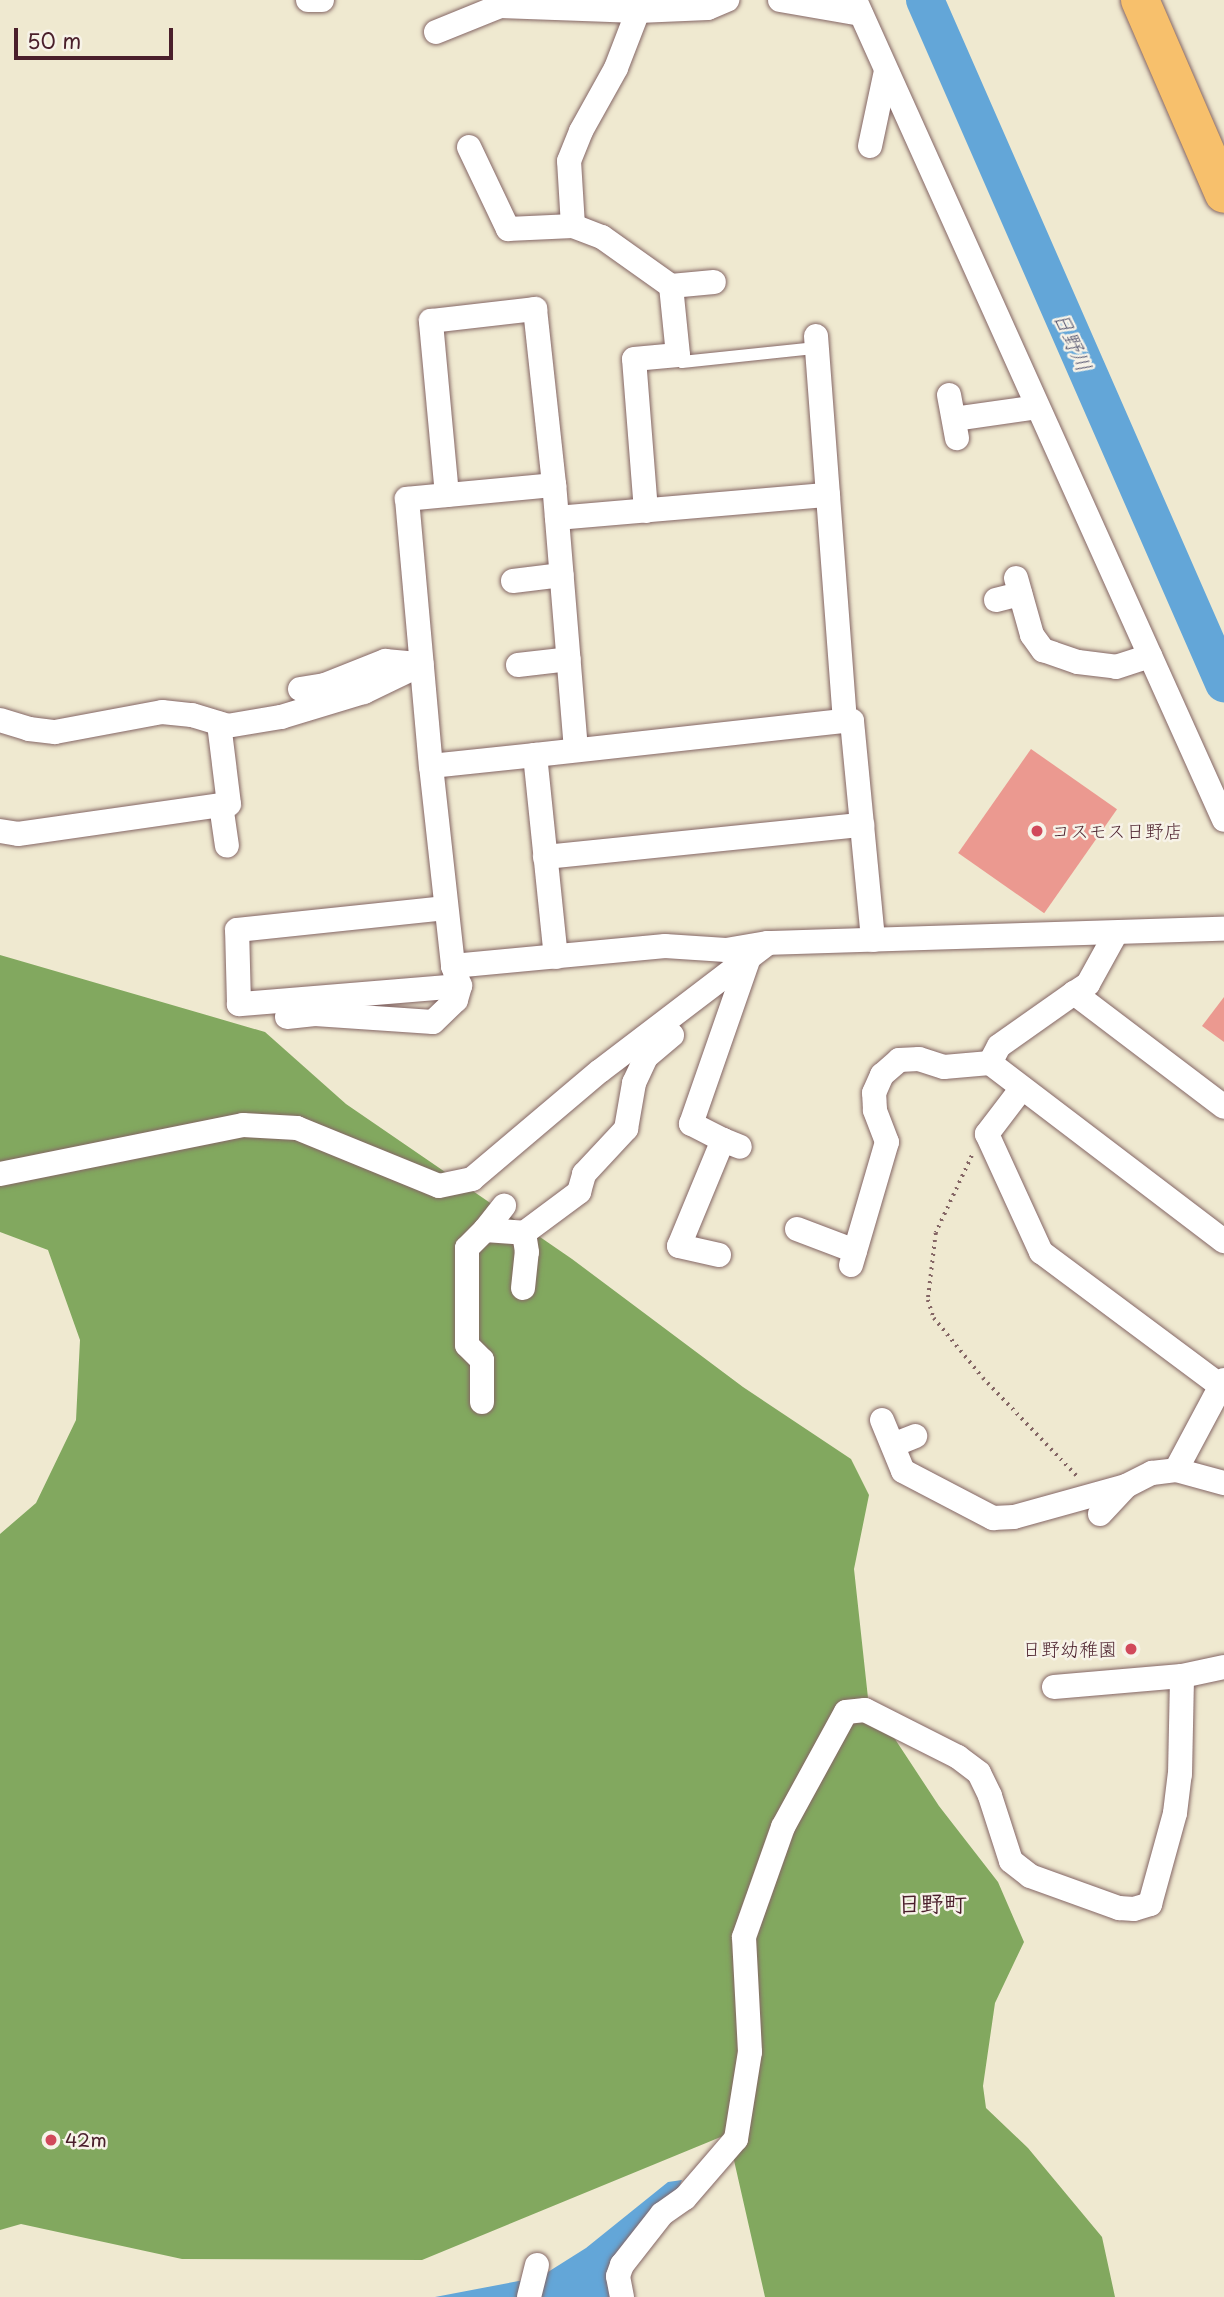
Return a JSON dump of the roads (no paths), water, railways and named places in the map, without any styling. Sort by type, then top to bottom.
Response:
[{"type":"main road","points":[[1140,0],[1224,194]]},
{"type":"street","points":[[309,0],[322,0]]},
{"type":"street","points":[[436,32],[500,6],[638,11],[708,8],[727,0]]},
{"type":"street","points":[[780,0],[858,7],[1224,820]]},
{"type":"street","points":[[573,226],[569,161],[580,131],[615,68],[638,11]]},
{"type":"street","points":[[870,146],[886,71]]},
{"type":"street","points":[[469,147],[508,229],[573,226],[602,237],[670,286],[714,282]]},
{"type":"street","points":[[646,511],[634,359],[678,355],[670,286]]},
{"type":"street","points":[[447,495],[431,321],[535,309],[554,485],[576,750]]},
{"type":"street","points":[[816,342],[845,721]]},
{"type":"street","points":[[953,417],[1037,407]]},
{"type":"street","points":[[446,908],[237,930],[239,1004],[244,1020],[315,1014],[433,1021],[456,1000],[456,976],[431,766],[407,499],[554,485]]},
{"type":"street","points":[[557,518],[828,495]]},
{"type":"street","points":[[513,581],[562,575]]},
{"type":"street","points":[[996,600],[1018,586],[1032,635],[1043,650],[1078,662],[1116,667],[1150,656]]},
{"type":"street","points":[[518,665],[569,659]]},
{"type":"street","points":[[300,689],[325,685],[385,661],[422,664]]},
{"type":"street","points":[[0,720],[29,729],[55,732],[162,712],[192,715],[227,726],[281,716],[364,692],[422,664]]},
{"type":"street","points":[[431,766],[852,721],[873,940]]},
{"type":"street","points":[[0,831],[18,834],[229,804],[219,724]]},
{"type":"street","points":[[535,755],[556,957]]},
{"type":"street","points":[[221,805],[228,846]]},
{"type":"street","points":[[545,857],[862,825]]},
{"type":"street","points":[[239,1004],[456,976],[556,957],[665,946],[758,950],[873,940],[1115,935],[1224,929]]},
{"type":"street","points":[[990,1063],[999,1046],[1088,984],[1115,935]]},
{"type":"street","points":[[0,1174],[243,1125],[297,1128],[439,1186],[472,1179],[600,1071],[758,950]]},
{"type":"street","points":[[719,1255],[679,1246],[732,1143],[691,1124],[758,950]]},
{"type":"street","points":[[1074,993],[1224,1107]]},
{"type":"street","points":[[485,1230],[524,1233],[579,1192],[583,1174],[626,1129],[634,1083],[646,1057],[674,1034],[672,1014]]},
{"type":"street","points":[[797,1229],[853,1258],[887,1142],[875,1110],[874,1093],[882,1075],[899,1060],[919,1059],[944,1066],[990,1063],[1224,1241]]},
{"type":"street","points":[[1022,1088],[987,1134],[1041,1252],[1222,1383],[1176,1470]]},
{"type":"street","points":[[482,1402],[482,1360],[467,1345],[467,1248],[504,1206]]},
{"type":"street","points":[[523,1288],[527,1252],[524,1233]]},
{"type":"street","points":[[882,1420],[904,1440],[903,1471],[993,1518],[1097,1504],[1152,1473],[1176,1470],[1224,1483]]},
{"type":"street","points":[[1054,1687],[1182,1676],[1224,1667]]},
{"type":"street","points":[[622,2297],[618,2276],[622,2265],[662,2214],[685,2198],[736,2139],[750,2052],[744,1937],[783,1827],[846,1712],[865,1710],[958,1756],[979,1773],[990,1796],[1011,1861],[1030,1876],[1119,1908],[1134,1909],[1150,1904],[1175,1813],[1180,1774],[1182,1676]]},
{"type":"street","points":[[529,2297],[537,2265]]},
{"type":"lane","points":[[678,355],[681,362],[816,342]]},
{"type":"water","points":[[682,2180],[673,2205],[616,2297],[435,2297],[540,2277],[586,2248],[668,2182]]},
{"type":"waterway","name":"日野川","points":[[925,0],[1224,683]]},
{"type":"place","name":"コスモス日野店","points":[[1037,831]]},
{"type":"place","name":"日野幼稚園","points":[[1131,1649]]},
{"type":"place","name":"42m","points":[[51,2140]]},
{"type":"district","name":"日野町","points":[[932,1903]]}]
